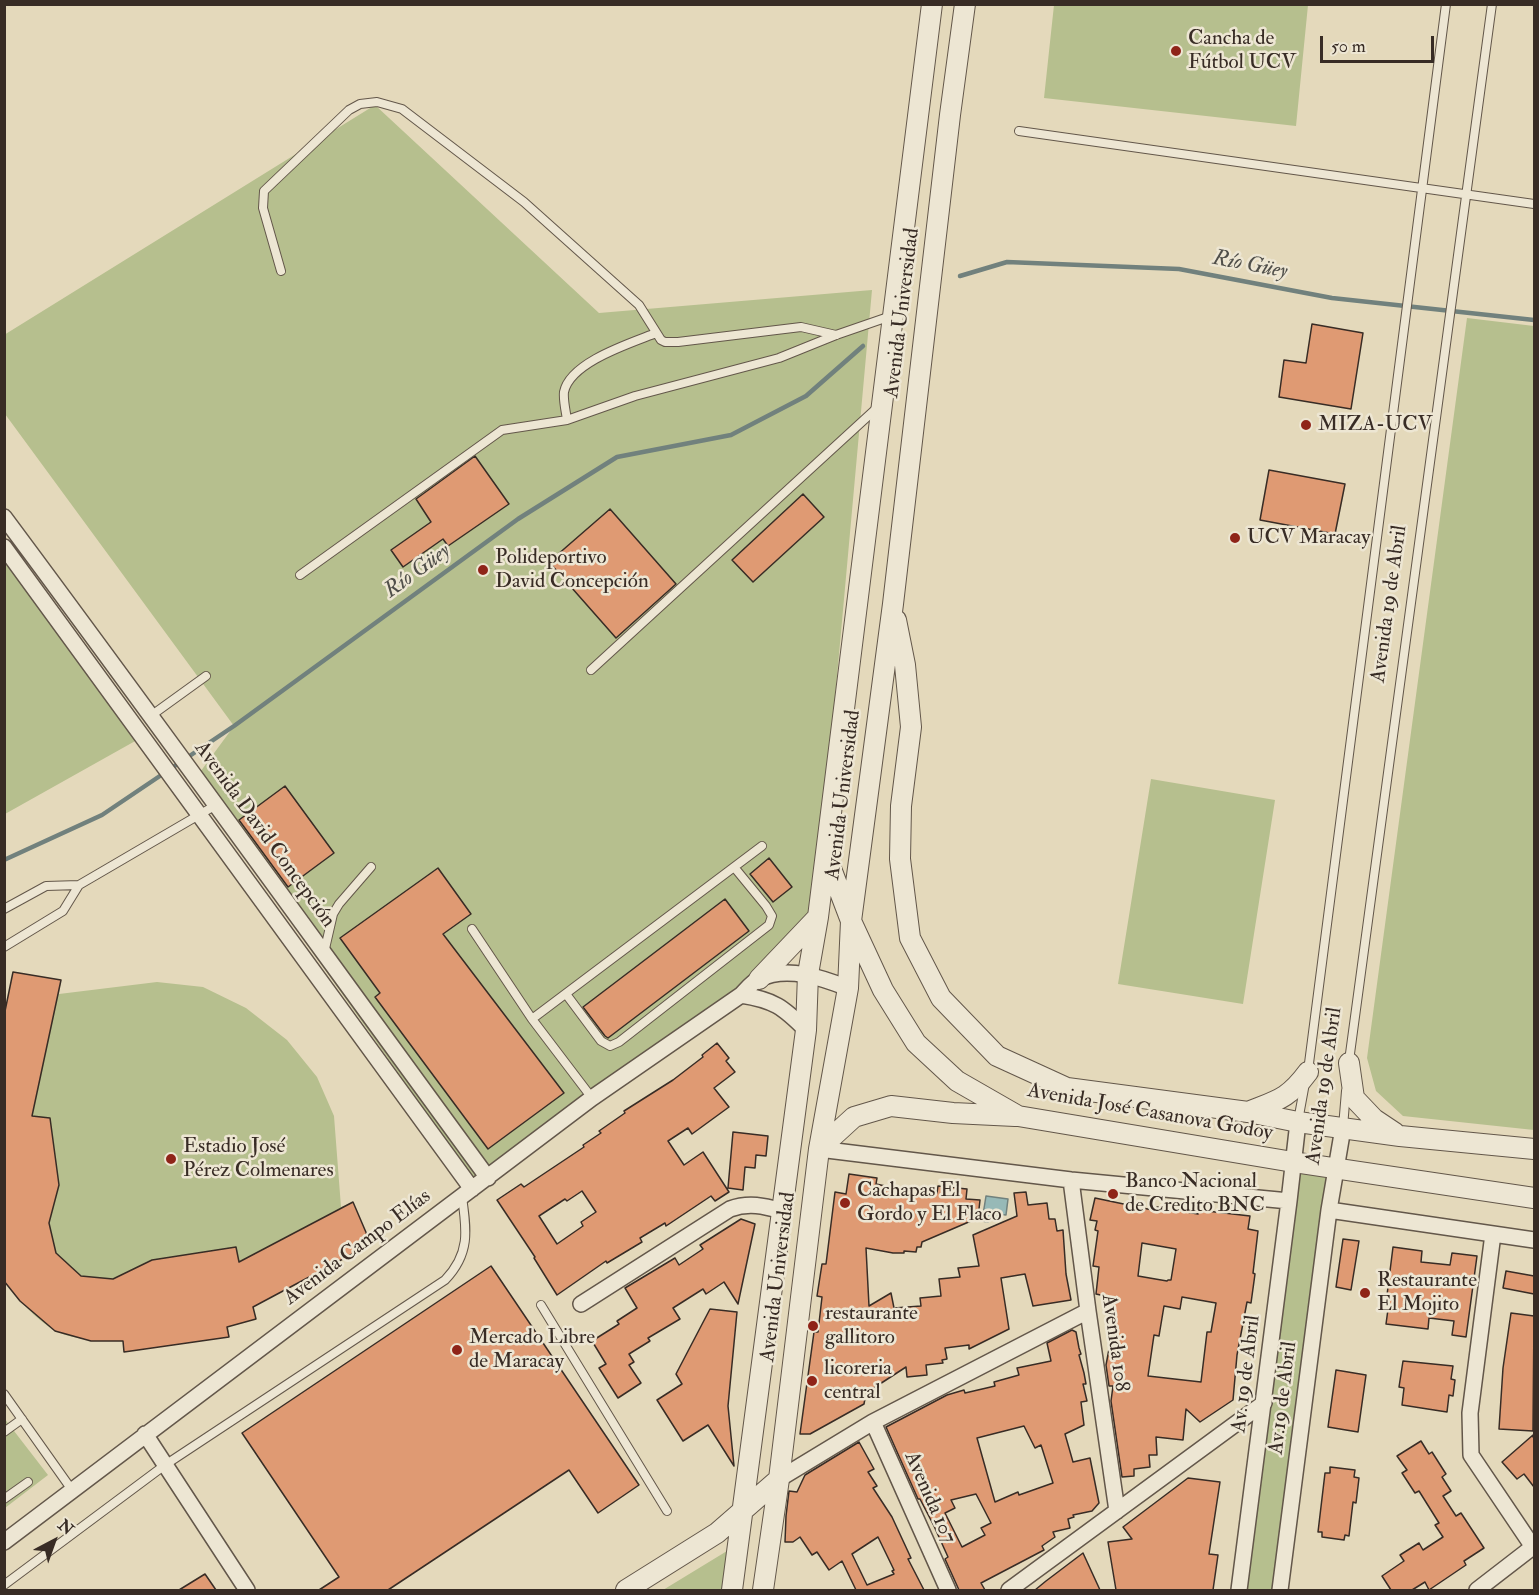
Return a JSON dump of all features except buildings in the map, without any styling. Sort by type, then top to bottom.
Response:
[{"type":"street","name":"Avenida Universidad","points":[[732,1590],[806,1030],[808,974],[826,855],[932,4]]},
{"type":"street","name":"Avenida Universidad","points":[[763,1590],[779,1479],[819,1149],[848,988],[851,921],[893,604],[965,4]]},
{"type":"street","points":[[918,108],[950,115]]},
{"type":"street","name":"Avenida David Concepción","points":[[4,517],[152,715],[488,1178]]},
{"type":"street","name":"Avenida David Concepción","points":[[4,547],[200,814],[467,1193]]},
{"type":"street","name":"Avenida José Casanova Godoy","points":[[893,604],[905,664],[911,727],[901,806],[902,870],[910,938],[941,998],[997,1056],[1067,1088],[1248,1112],[1343,1128]]},
{"type":"street","name":"Avenida José Casanova Godoy","points":[[826,855],[851,921],[883,990],[916,1043],[957,1081],[1018,1116],[1293,1162],[1534,1198]]},
{"type":"street","points":[[759,979],[818,917]]},
{"type":"street","points":[[759,979],[772,975],[808,974],[848,988]]},
{"type":"street","name":"Avenida Campo Elías","points":[[4,1542],[592,1098],[741,995],[759,979]]},
{"type":"street","points":[[741,995],[773,1003],[786,1010],[806,1030]]},
{"type":"street","points":[[1349,1064],[1354,1098],[1374,1119],[1400,1136]]},
{"type":"street","points":[[1248,1112],[1280,1100],[1294,1090],[1308,1072]]},
{"type":"street","points":[[819,1149],[855,1117],[891,1106],[953,1113],[1018,1116]]},
{"type":"street","name":"Avenida 19 de Abril","points":[[1293,1162],[1298,1122]]},
{"type":"street","points":[[1343,1128],[1534,1149]]},
{"type":"street","name":"Avenida 19 de Abril","points":[[1329,1210],[1343,1128]]},
{"type":"street","points":[[819,1149],[1071,1180],[1289,1201]]},
{"type":"street","name":"Av. 19 de Abril","points":[[1239,1590],[1293,1162]]},
{"type":"street","name":"Avenida 108","points":[[1071,1180],[1117,1511]]},
{"type":"street","points":[[581,1304],[730,1209],[740,1205],[757,1204],[783,1211]]},
{"type":"street","points":[[1329,1210],[1534,1240]]},
{"type":"street","name":"Av.19 de Abril","points":[[1280,1590],[1329,1210]]},
{"type":"street","points":[[1477,1590],[1534,1547],[1471,1455],[1470,1413],[1493,1234]]},
{"type":"street","points":[[626,1590],[717,1533],[779,1479],[873,1422],[1088,1311]]},
{"type":"street","points":[[1009,1590],[1264,1403]]},
{"type":"street","name":"Avenida 107","points":[[873,1422],[948,1590]]},
{"type":"street","points":[[145,1434],[247,1590]]},
{"type":"lane","name":"Avenida 19 de Abril","points":[[1298,1122],[1308,1072],[1446,4]]},
{"type":"lane","name":"Avenida 19 de Abril","points":[[1343,1128],[1349,1064],[1492,4]]},
{"type":"lane","points":[[281,271],[262,208],[264,191],[349,110],[360,104],[377,102],[402,109],[524,202],[639,305],[656,333],[665,342],[801,327],[836,335]]},
{"type":"lane","points":[[1019,131],[1534,204]]},
{"type":"lane","points":[[300,575],[502,430],[567,420],[635,396],[779,358],[893,315]]},
{"type":"lane","points":[[567,420],[564,392],[569,382],[580,371],[601,355],[656,333]]},
{"type":"lane","points":[[591,670],[882,404]]},
{"type":"lane","points":[[152,715],[206,676]]},
{"type":"lane","points":[[4,947],[63,911],[79,885],[216,805]]},
{"type":"lane","points":[[532,1019],[762,846]]},
{"type":"lane","points":[[324,954],[333,914],[371,867]]},
{"type":"lane","points":[[566,994],[601,1041],[610,1046],[619,1042],[769,925],[772,916],[766,906],[734,867]]},
{"type":"lane","points":[[4,909],[46,886],[79,885]]},
{"type":"lane","points":[[472,929],[532,1019],[592,1098]]},
{"type":"lane","points":[[4,1585],[165,1465],[445,1280],[462,1257],[467,1230],[467,1193]]},
{"type":"lane","points":[[541,1305],[667,1511]]},
{"type":"lane","points":[[4,1394],[72,1490]]},
{"type":"lane","points":[[4,1432],[22,1419]]},
{"type":"lane","points":[[4,1499],[28,1482]]},
{"type":"green space","name":"Cancha de Fútbol UCV","points":[[1054,5],[1308,5],[1296,126],[1044,98]]},
{"type":"green space","name":"Polideportivo David Concepción","points":[[375,105],[599,313],[872,290],[814,930],[476,1182],[192,783],[234,726],[5,414],[4,335]]},
{"type":"green space","points":[[1467,318],[1534,326],[1534,1130],[1403,1116],[1376,1091],[1367,1058]]},
{"type":"green space","points":[[4,561],[137,740],[5,814],[4,814]]},
{"type":"green space","points":[[1151,779],[1275,800],[1243,1004],[1118,984]]},
{"type":"green space","name":"Estadio José Pérez Colmenares","points":[[13,972],[61,980],[59,994],[157,982],[203,987],[246,1008],[287,1040],[317,1077],[334,1116],[341,1207],[353,1202],[371,1244],[253,1307],[256,1319],[228,1326],[229,1337],[124,1352],[123,1341],[78,1338],[54,1330],[40,1320],[15,1295],[5,1281]]},
{"type":"green space","points":[[1299,1169],[1329,1173],[1272,1590],[1243,1590]]},
{"type":"green space","points":[[4,1418],[48,1475],[5,1508],[4,1508]]},
{"type":"green space","points":[[727,1551],[722,1590],[663,1590]]},
{"type":"water","points":[[986,1196],[1008,1199],[1006,1215],[997,1214],[996,1219],[989,1218],[988,1222],[982,1221]]},
{"type":"waterway","name":"Río Güey","points":[[960,276],[1007,262],[1179,269],[1332,298],[1534,320]]},
{"type":"waterway","name":"Río Güey","points":[[4,860],[102,815],[234,726],[518,519],[617,457],[731,435],[806,396],[863,346]]},
{"type":"place","name":"Cancha de Fútbol UCV","points":[[1176,51]]},
{"type":"place","name":"MIZA-UCV","points":[[1306,425]]},
{"type":"place","name":"UCV Maracay","points":[[1235,538]]},
{"type":"place","name":"Polideportivo David Concepción","points":[[483,570]]},
{"type":"place","name":"Estadio José Pérez Colmenares","points":[[171,1159]]},
{"type":"place","name":"Banco Nacional de Credito BNC","points":[[1113,1194]]},
{"type":"place","name":"Cachapas El Gordo y El Flaco","points":[[845,1203]]},
{"type":"place","name":"Restaurante El Mojito","points":[[1365,1293]]},
{"type":"place","name":"restaurante gallitoro","points":[[813,1326]]},
{"type":"place","name":"Mercado Libre de Maracay","points":[[457,1350]]},
{"type":"place","name":"licoreria central","points":[[812,1381]]}]
